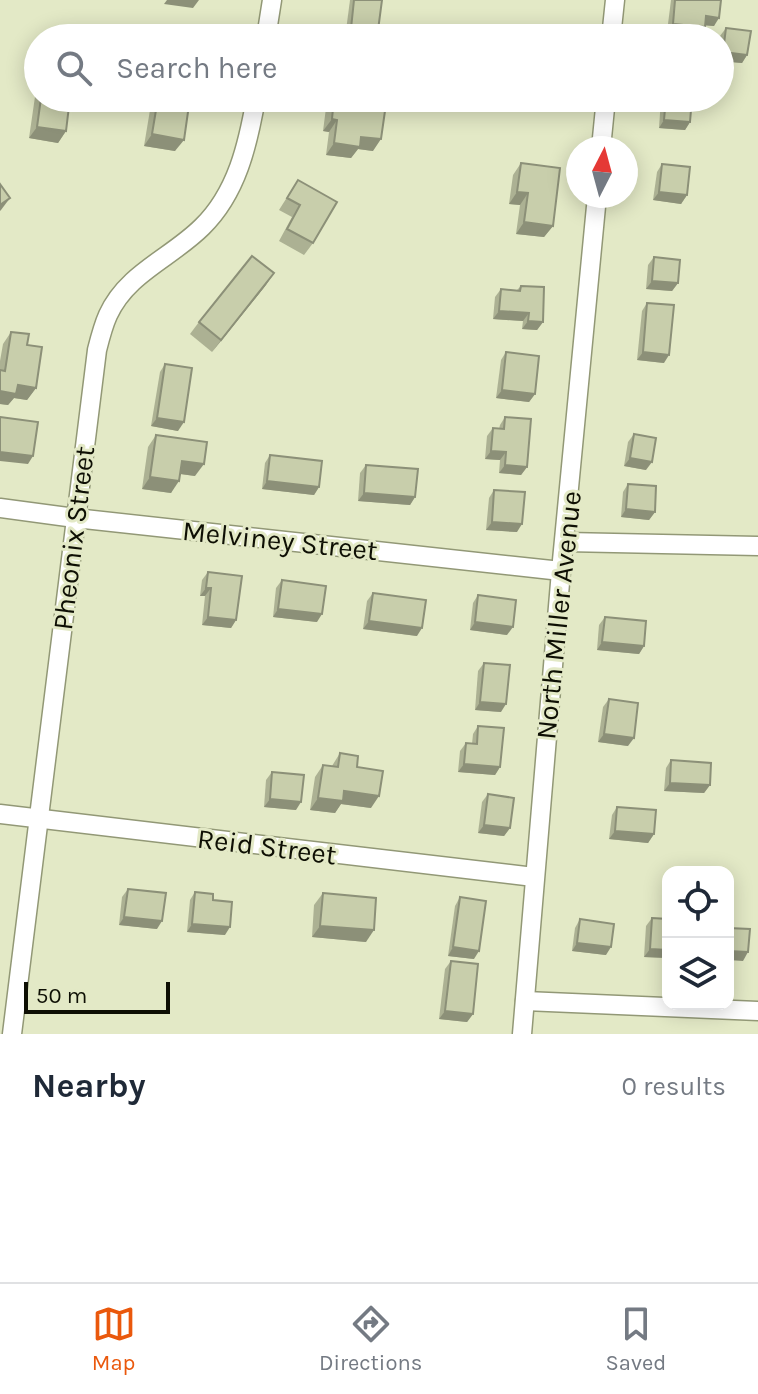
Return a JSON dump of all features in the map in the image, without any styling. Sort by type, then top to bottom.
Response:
[{"type":"street","points":[[268,24],[272,0]]},
{"type":"street","points":[[612,24],[615,0]]},
{"type":"street","name":"Pheonix Street","points":[[12,1034],[97,350],[108,313],[130,281],[203,227],[234,184],[250,135],[254,112]]},
{"type":"street","points":[[602,136],[605,112]]},
{"type":"street","name":"North Miller Avenue","points":[[522,1034],[561,571],[596,208]]},
{"type":"street","name":"Melviney Street","points":[[0,508],[561,571]]},
{"type":"street","points":[[566,542],[758,546]]},
{"type":"street","name":"Reid Street","points":[[0,814],[534,877]]},
{"type":"street","points":[[525,1001],[758,1011]]},
{"type":"building","points":[[354,0],[382,0],[379,24],[351,24]]},
{"type":"building","points":[[675,0],[721,0],[719,18],[706,16],[705,24],[673,24]]},
{"type":"building","points":[[734,29],[751,31],[747,55],[734,53]]},
{"type":"building","points":[[39,112],[68,112],[66,131],[37,127]]},
{"type":"building","points":[[156,112],[188,112],[184,140],[152,134]]},
{"type":"building","points":[[333,112],[385,112],[381,139],[361,137],[360,147],[334,143],[337,120],[332,119]]},
{"type":"building","points":[[665,112],[691,112],[690,122],[664,120]]},
{"type":"building","points":[[521,163],[560,168],[553,226],[524,222],[528,193],[517,192]]},
{"type":"building","points":[[662,164],[690,167],[687,195],[659,192]]},
{"type":"building","points":[[298,180],[337,202],[313,243],[287,229],[300,205],[287,198]]},
{"type":"building","points":[[0,184],[10,198],[0,205]]},
{"type":"building","points":[[252,256],[274,273],[221,340],[199,322]]},
{"type":"building","points":[[654,257],[680,260],[678,283],[652,281]]},
{"type":"building","points":[[521,286],[544,287],[543,322],[528,321],[529,313],[499,311],[501,289],[520,291]]},
{"type":"building","points":[[647,303],[674,305],[669,355],[643,352]]},
{"type":"building","points":[[11,332],[29,334],[27,345],[42,347],[36,388],[18,385],[16,394],[0,391],[0,370],[5,371]]},
{"type":"building","points":[[506,352],[539,356],[535,394],[502,390]]},
{"type":"building","points":[[165,364],[192,368],[184,422],[157,418]]},
{"type":"building","points":[[0,417],[38,422],[33,456],[0,452]]},
{"type":"building","points":[[505,417],[531,419],[527,467],[505,465],[506,452],[491,451],[493,428],[504,429]]},
{"type":"building","points":[[634,434],[656,438],[652,462],[630,458]]},
{"type":"building","points":[[156,435],[207,442],[204,464],[182,461],[179,481],[150,477]]},
{"type":"building","points":[[270,455],[322,461],[319,487],[267,481]]},
{"type":"building","points":[[366,465],[418,469],[415,497],[364,493]]},
{"type":"building","points":[[628,484],[656,486],[655,512],[626,509]]},
{"type":"building","points":[[494,490],[525,492],[522,524],[492,522]]},
{"type":"building","points":[[208,572],[242,576],[236,620],[208,617],[211,588],[206,588]]},
{"type":"building","points":[[282,580],[326,586],[322,614],[278,609]]},
{"type":"building","points":[[373,593],[426,600],[422,628],[369,621]]},
{"type":"building","points":[[478,595],[516,600],[513,627],[475,622]]},
{"type":"building","points":[[605,617],[646,621],[644,646],[602,642]]},
{"type":"building","points":[[484,663],[510,665],[506,704],[480,702]]},
{"type":"building","points":[[609,699],[638,703],[634,738],[604,734]]},
{"type":"building","points":[[478,726],[504,728],[500,767],[464,764],[466,743],[477,744]]},
{"type":"building","points":[[340,753],[358,756],[357,767],[383,771],[379,796],[344,791],[343,801],[318,798],[323,765],[338,767]]},
{"type":"building","points":[[671,760],[711,763],[710,785],[670,783]]},
{"type":"building","points":[[272,772],[304,775],[301,802],[270,799]]},
{"type":"building","points":[[488,794],[514,798],[510,828],[484,825]]},
{"type":"building","points":[[617,807],[656,810],[654,834],[615,831]]},
{"type":"building","points":[[128,889],[166,893],[162,921],[124,917]]},
{"type":"building","points":[[195,892],[213,894],[213,900],[232,902],[230,927],[192,924]]},
{"type":"building","points":[[323,893],[376,898],[374,930],[320,926]]},
{"type":"building","points":[[460,897],[486,901],[479,951],[453,947]]},
{"type":"building","points":[[652,918],[662,919],[662,950],[650,949]]},
{"type":"building","points":[[580,919],[614,924],[611,947],[577,943]]},
{"type":"building","points":[[734,928],[750,929],[748,952],[734,951]]},
{"type":"building","points":[[451,961],[478,964],[473,1014],[445,1011]]}]
